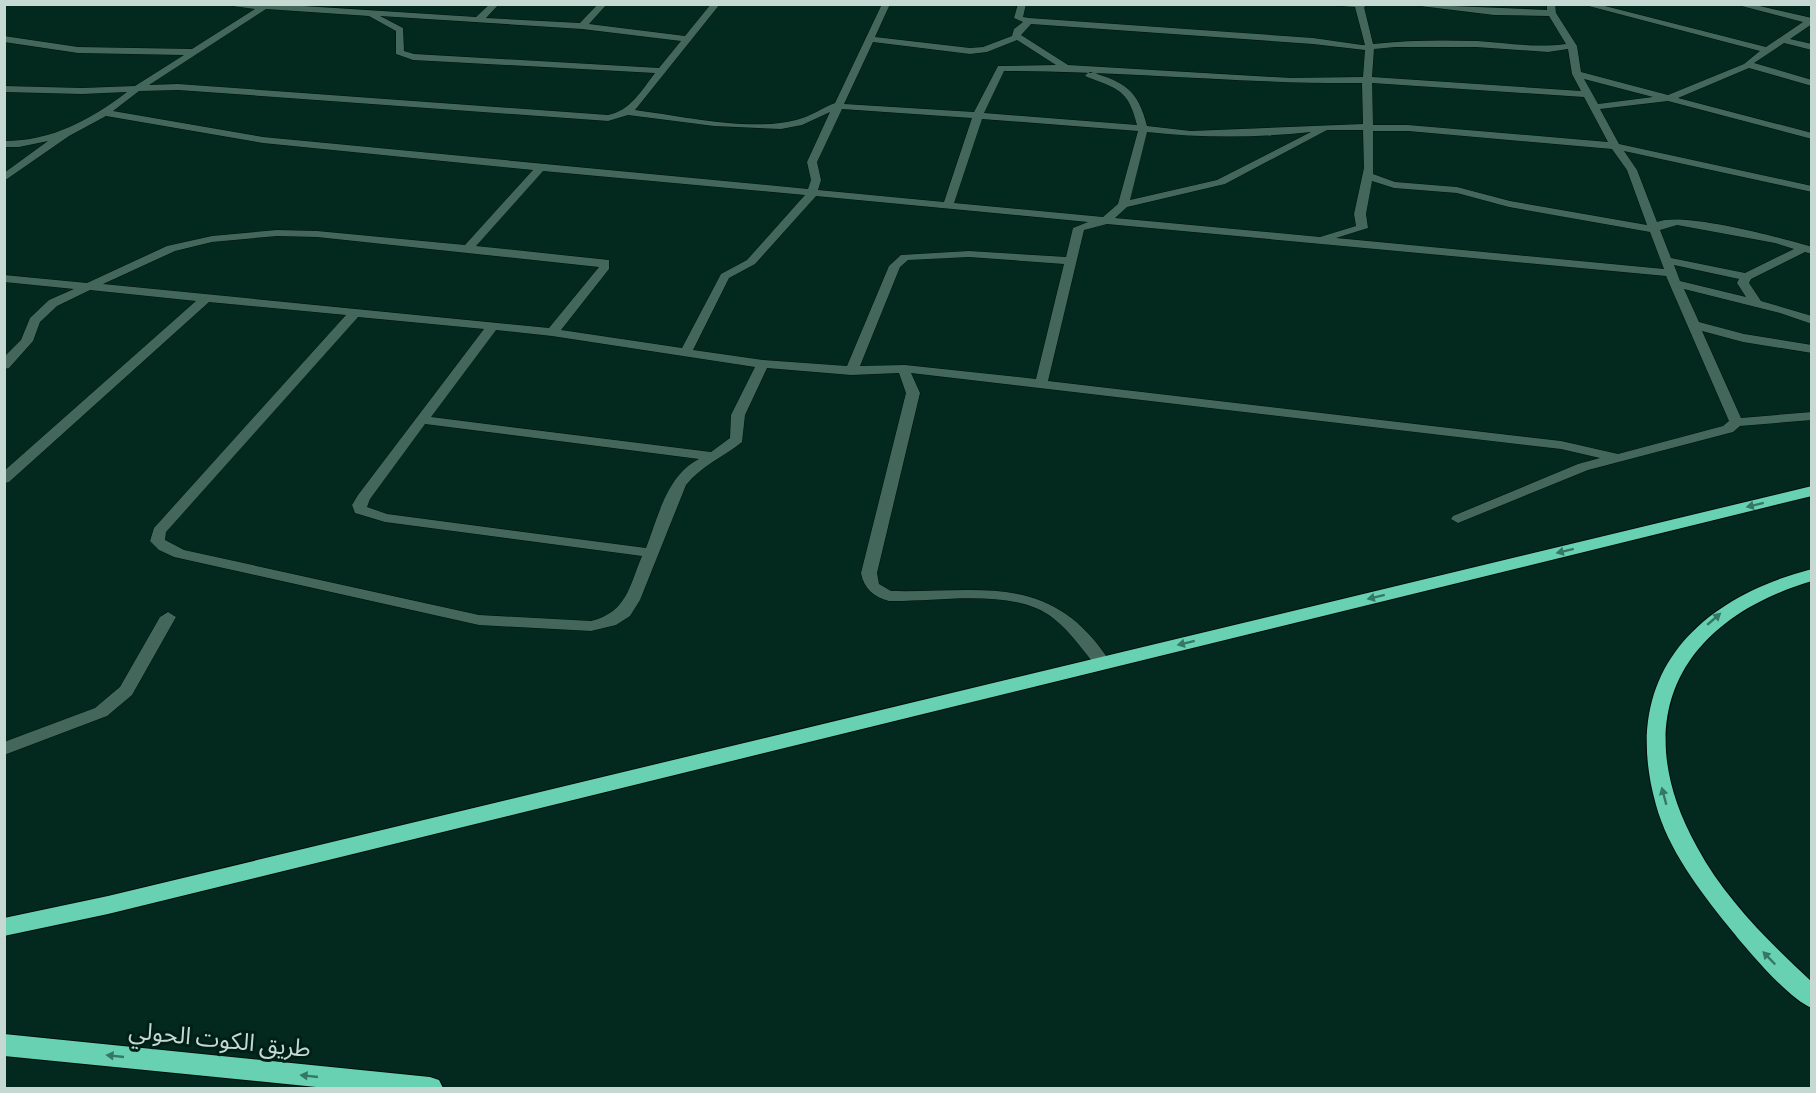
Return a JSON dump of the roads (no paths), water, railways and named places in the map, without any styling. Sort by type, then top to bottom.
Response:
[{"type":"highway","points":[[4,927],[108,905],[1812,491]]},
{"type":"highway","points":[[1812,575],[1775,585],[1746,598],[1721,613],[1698,633],[1681,655],[1667,681],[1659,709],[1656,740],[1657,767],[1665,801],[1698,869],[1748,935],[1812,998]]},
{"type":"highway","name":"طريق الكوت الحولي","points":[[4,1045],[430,1089]]},
{"type":"street","points":[[222,4],[268,5],[582,26],[688,39]]},
{"type":"street","points":[[372,12],[383,4]]},
{"type":"street","points":[[479,19],[495,4]]},
{"type":"street","points":[[582,26],[603,4]]},
{"type":"street","points":[[627,112],[716,4]]},
{"type":"street","points":[[686,352],[725,276],[751,262],[812,193],[816,180],[812,162],[836,106],[886,4]]},
{"type":"street","points":[[1022,4],[1018,18],[1029,21],[1371,48],[1395,44],[1476,44],[1548,49],[1572,45]]},
{"type":"street","points":[[1319,4],[1366,4]]},
{"type":"street","points":[[1408,4],[1494,12],[1552,9],[1572,45],[1577,74],[1615,146],[1632,170],[1671,273],[1678,284],[1736,422]]},
{"type":"street","points":[[1585,4],[1766,50]]},
{"type":"street","points":[[1738,4],[1811,21]]},
{"type":"street","points":[[4,178],[65,134],[105,113],[138,88],[268,5]]},
{"type":"street","points":[[1359,5],[1371,48],[1367,80],[1370,126],[1368,176],[1360,214],[1362,228]]},
{"type":"street","points":[[372,12],[372,16],[400,30],[399,52],[413,57],[663,71]]},
{"type":"street","points":[[1017,37],[1017,31],[1029,21]]},
{"type":"street","points":[[1595,107],[1669,98],[1749,64],[1749,61],[1811,21]]},
{"type":"street","points":[[868,39],[970,51],[984,50],[1017,37]]},
{"type":"street","points":[[1017,37],[1067,68],[1123,87],[1138,110],[1143,130],[1123,205]]},
{"type":"street","points":[[4,39],[78,50],[195,52]]},
{"type":"street","points":[[1782,40],[1812,47]]},
{"type":"street","points":[[1749,64],[1812,83]]},
{"type":"street","points":[[948,205],[978,115],[1001,68],[1067,68],[1291,81],[1367,80],[1589,94]]},
{"type":"street","points":[[1577,74],[1812,136]]},
{"type":"street","points":[[4,89],[82,91],[189,88],[595,118],[627,112],[738,125],[796,123],[836,106],[978,115],[1191,134],[1280,132],[1327,127],[1370,126],[1615,146],[1809,186]]},
{"type":"street","points":[[105,113],[263,140],[1671,273]]},
{"type":"street","points":[[1041,384],[1079,228],[1107,219],[1123,205],[1221,182],[1327,127]]},
{"type":"street","points":[[4,144],[19,144],[65,134]]},
{"type":"street","points":[[468,248],[541,167]]},
{"type":"street","points":[[1368,176],[1394,185],[1457,190],[1509,204],[1653,229],[1664,223],[1677,222],[1777,240],[1807,250]]},
{"type":"street","points":[[1316,240],[1362,228],[1403,248]]},
{"type":"street","points":[[4,365],[27,341],[34,321],[42,311],[62,297],[171,248],[212,239],[298,233],[605,262],[604,267],[552,332]]},
{"type":"street","points":[[1666,260],[1746,277],[1807,250]]},
{"type":"street","points":[[851,371],[895,266],[905,257],[990,255],[1071,261]]},
{"type":"street","points":[[1746,277],[1743,283],[1757,304]]},
{"type":"street","points":[[4,278],[552,332],[763,364],[851,371],[905,369],[1041,384],[1562,445],[1618,458]]},
{"type":"street","points":[[1678,284],[1812,320]]},
{"type":"street","points":[[4,479],[206,298]]},
{"type":"street","points":[[354,314],[159,531],[157,541],[164,547],[179,554],[479,620],[591,626],[610,621],[624,612],[684,475],[692,468],[714,457],[737,439],[738,415],[763,364]]},
{"type":"street","points":[[1695,325],[1743,338],[1812,349]]},
{"type":"street","points":[[493,326],[363,498],[359,505],[360,510],[386,518],[651,554]]},
{"type":"street","points":[[905,369],[905,378],[912,393],[869,573],[870,583],[877,591],[889,596],[996,596],[1040,604],[1065,621],[1103,663]]},
{"type":"street","points":[[1458,519],[1567,473],[1728,429],[1736,422],[1812,416]]},
{"type":"street","points":[[422,420],[714,457]]},
{"type":"street","points":[[4,749],[101,712],[126,691],[168,617]]}]
